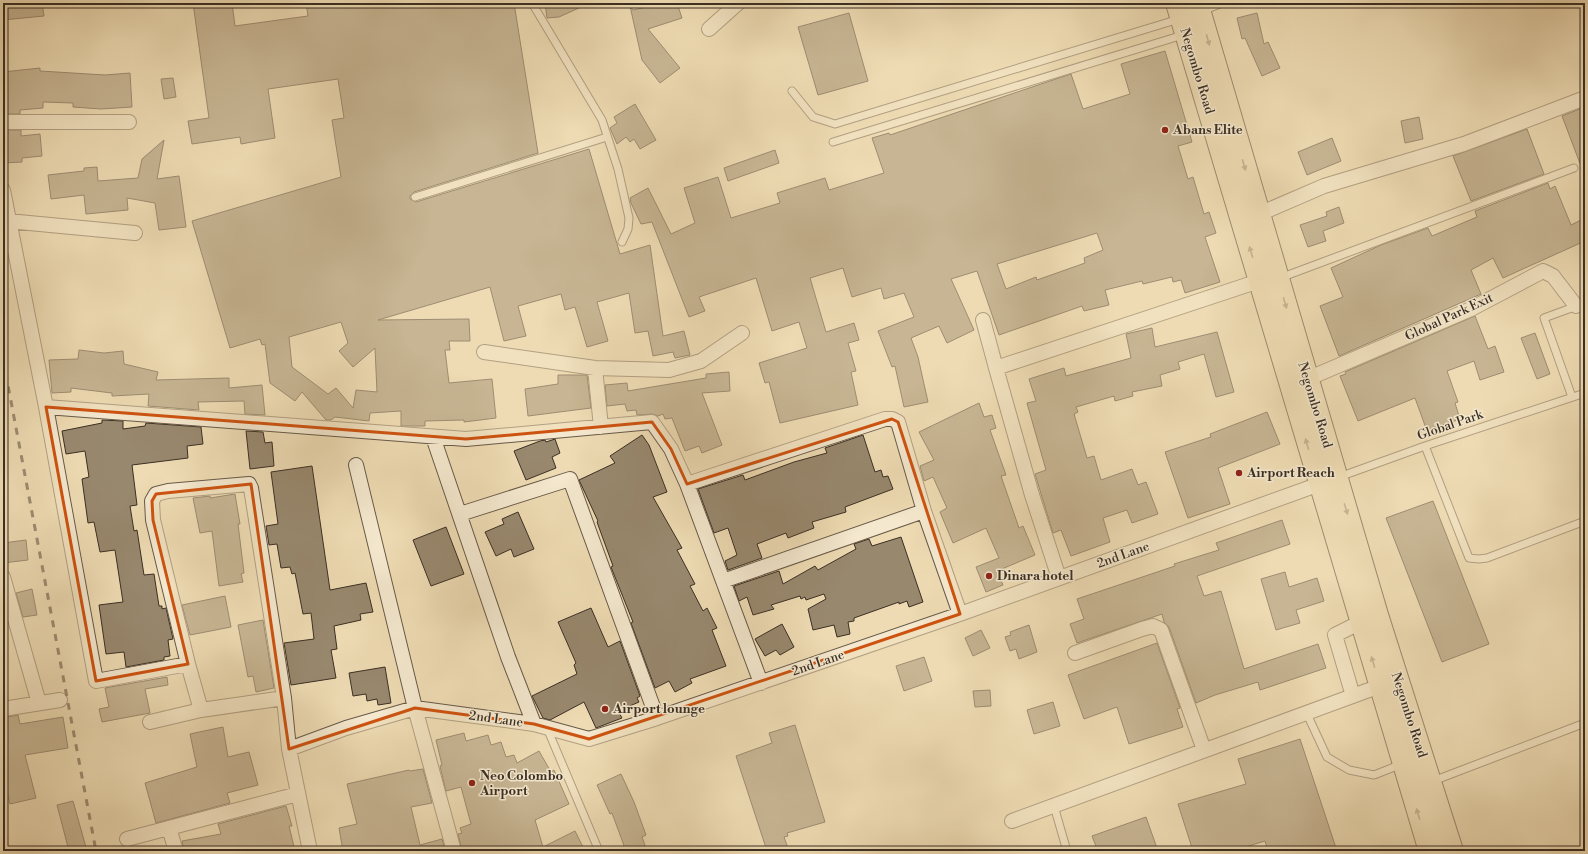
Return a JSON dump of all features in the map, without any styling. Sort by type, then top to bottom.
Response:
[{"type":"highway","name":"Negombo Road","points":[[1188,14],[1259,214],[1269,279],[1307,379],[1328,481]]},
{"type":"highway","name":"Negombo Road","points":[[1188,14],[1269,279],[1369,618],[1431,782],[1452,851]]},
{"type":"highway","name":"Negombo Road","points":[[1369,618],[1380,686],[1430,851]]},
{"type":"street","points":[[709,29],[738,3]]},
{"type":"street","points":[[1259,214],[1324,186],[1464,144],[1585,98]]},
{"type":"street","points":[[3,122],[129,122]]},
{"type":"street","points":[[3,190],[46,407],[96,681],[188,664]]},
{"type":"street","points":[[8,221],[135,233]]},
{"type":"street","name":"Global Park Exit","points":[[1307,379],[1470,309],[1543,271],[1553,276],[1580,305]]},
{"type":"street","points":[[996,368],[1269,279]]},
{"type":"street","points":[[983,320],[1032,495],[1059,578]]},
{"type":"street","points":[[484,352],[595,368],[669,370],[701,361],[742,333]]},
{"type":"street","points":[[595,368],[601,427]]},
{"type":"street","points":[[46,407],[466,439],[652,422],[671,449],[687,484],[761,683]]},
{"type":"street","points":[[687,484],[885,419],[892,419],[898,422],[924,511],[960,614]]},
{"type":"street","points":[[433,437],[508,657],[540,726]]},
{"type":"street","points":[[356,465],[415,708],[454,851]]},
{"type":"street","points":[[460,514],[570,479],[657,718]]},
{"type":"street","name":"2nd Lane","points":[[288,749],[346,728],[415,708],[540,726],[589,739],[761,683],[960,614],[1328,481]]},
{"type":"street","points":[[201,710],[188,664],[153,520],[152,502],[156,494],[168,491],[249,484],[252,488],[284,698],[288,749],[310,851]]},
{"type":"street","points":[[723,581],[924,511]]},
{"type":"street","points":[[3,577],[39,703]]},
{"type":"street","points":[[1353,696],[1335,635],[1369,618]]},
{"type":"street","points":[[1075,654],[1142,629],[1153,626],[1161,630],[1204,750]]},
{"type":"street","points":[[1012,821],[1380,686]]},
{"type":"street","points":[[150,722],[201,710],[284,698]]},
{"type":"street","points":[[3,709],[60,700]]},
{"type":"street","points":[[127,839],[298,794]]},
{"type":"street","points":[[169,828],[176,851]]},
{"type":"lane","points":[[532,3],[602,120],[618,169],[629,218],[628,229],[622,242]]},
{"type":"lane","points":[[792,91],[813,118],[835,124],[1222,3]]},
{"type":"lane","points":[[833,142],[1188,14]]},
{"type":"lane","points":[[415,197],[607,138]]},
{"type":"lane","points":[[1269,279],[1574,168]]},
{"type":"lane","points":[[1572,397],[1544,318],[1580,305]]},
{"type":"lane","name":"Global Park","points":[[1328,481],[1425,446],[1585,393]]},
{"type":"lane","points":[[1425,446],[1469,558],[1487,558],[1585,521]]},
{"type":"lane","points":[[1307,714],[1327,757],[1349,770],[1374,775],[1403,764]]},
{"type":"lane","points":[[1431,782],[1585,723]]},
{"type":"lane","points":[[540,726],[599,851]]},
{"type":"lane","points":[[1054,806],[1067,851]]},
{"type":"highlighted area","points":[[46,407],[466,439],[652,422],[671,449],[687,484],[892,419],[898,422],[960,614],[589,739],[534,724],[415,708],[289,749],[251,484],[156,494],[152,501],[153,520],[188,664],[96,681]]},
{"type":"building","points":[[3,3],[42,3],[44,16],[3,20]]},
{"type":"building","points":[[193,3],[232,3],[235,26],[308,16],[306,3],[514,3],[538,153],[414,192],[410,196],[410,199],[416,202],[589,149],[620,254],[650,245],[663,336],[684,331],[690,355],[675,358],[673,352],[653,356],[648,331],[635,333],[629,293],[597,302],[608,341],[587,347],[575,307],[565,310],[561,294],[518,306],[526,336],[504,341],[490,287],[378,320],[469,319],[470,341],[449,341],[450,350],[445,350],[449,383],[492,379],[496,418],[464,422],[464,420],[425,421],[425,426],[401,426],[401,411],[370,413],[369,421],[335,417],[331,420],[326,420],[302,392],[295,401],[270,383],[265,344],[262,345],[260,339],[230,348],[192,221],[341,177],[332,120],[344,118],[338,79],[268,89],[275,138],[241,144],[240,137],[192,144],[188,121],[209,118]],"holes":[[[341,322],[348,343],[339,351],[353,367],[375,348],[377,392],[356,390],[353,408],[336,388],[328,394],[292,367],[289,337]]]},
{"type":"building","points":[[545,3],[590,3],[559,17],[547,18]]},
{"type":"building","points":[[665,3],[677,3],[682,18],[648,29],[680,68],[660,83],[642,60],[630,6],[633,10]]},
{"type":"building","points":[[849,13],[868,81],[818,95],[798,27]]},
{"type":"building","points":[[1257,13],[1264,44],[1268,42],[1280,68],[1262,76],[1245,38],[1242,39],[1237,18]]},
{"type":"building","points":[[1165,51],[1192,142],[1178,146],[1188,179],[1193,177],[1204,214],[1209,212],[1216,233],[1205,237],[1220,282],[1185,293],[1181,280],[1173,282],[1172,277],[1143,284],[1142,281],[1105,290],[1109,305],[1084,311],[1082,306],[999,335],[977,271],[951,279],[974,330],[947,343],[939,326],[911,338],[918,357],[928,402],[904,407],[895,366],[892,367],[878,331],[914,317],[904,293],[884,299],[881,288],[852,297],[843,268],[810,278],[826,332],[854,323],[859,340],[848,343],[856,371],[851,372],[858,405],[780,423],[769,382],[765,383],[759,363],[807,348],[799,322],[772,331],[756,278],[699,297],[705,311],[689,317],[652,222],[641,224],[631,203],[630,198],[648,188],[671,234],[695,223],[684,188],[718,177],[731,218],[780,203],[777,193],[825,178],[829,190],[884,173],[872,138],[889,133],[890,135],[1071,74],[1083,109],[1130,94],[1121,64]],"holes":[[[1097,233],[1103,250],[1084,258],[1085,263],[1037,280],[1036,277],[1006,289],[997,264]]]},
{"type":"building","points":[[40,68],[40,71],[105,75],[130,73],[132,107],[101,109],[73,107],[73,103],[43,102],[43,108],[20,110],[20,114],[5,114],[3,72]]},
{"type":"building","points":[[173,78],[176,97],[164,99],[161,79]]},
{"type":"building","points":[[635,104],[656,140],[640,149],[634,139],[630,142],[626,137],[617,144],[610,128],[617,123],[614,117]]},
{"type":"building","points":[[1585,107],[1585,173],[1584,174],[1562,116]]},
{"type":"building","points":[[1419,117],[1423,139],[1405,143],[1401,121]]},
{"type":"building","points":[[1527,129],[1544,174],[1471,201],[1453,156]]},
{"type":"building","points":[[7,130],[21,130],[21,136],[40,134],[42,156],[22,158],[22,162],[3,163],[3,134],[8,134]]},
{"type":"building","points":[[1332,138],[1341,161],[1307,175],[1298,152]]},
{"type":"building","points":[[164,140],[157,179],[179,176],[186,227],[159,230],[155,203],[127,198],[128,210],[86,214],[84,195],[51,199],[48,175],[84,171],[84,168],[97,167],[98,181],[138,178],[142,159]]},
{"type":"building","points":[[775,150],[779,163],[728,181],[724,168]]},
{"type":"building","points":[[1548,183],[1550,189],[1555,186],[1571,225],[1585,218],[1585,241],[1503,278],[1493,258],[1471,270],[1481,294],[1339,356],[1320,306],[1343,297],[1331,268],[1381,245],[1428,228],[1432,236],[1477,217],[1475,211]]},
{"type":"building","points":[[1339,207],[1344,223],[1323,231],[1326,241],[1308,247],[1300,225],[1327,216],[1326,212]]},
{"type":"building","points":[[1475,316],[1488,349],[1495,346],[1504,372],[1480,380],[1474,361],[1447,371],[1458,402],[1455,403],[1460,419],[1427,431],[1415,398],[1358,421],[1340,376],[1346,374],[1345,372]]},
{"type":"building","points":[[1152,328],[1155,347],[1217,332],[1234,392],[1216,397],[1204,354],[1178,362],[1180,369],[1160,375],[1162,386],[1132,392],[1133,396],[1115,401],[1114,396],[1076,407],[1078,412],[1074,414],[1087,458],[1094,456],[1101,480],[1132,469],[1138,485],[1146,482],[1158,514],[1132,523],[1127,510],[1103,518],[1110,542],[1071,556],[1061,530],[1053,533],[1035,474],[1046,470],[1027,403],[1036,401],[1029,379],[1064,368],[1066,376],[1131,358],[1126,334]]},
{"type":"building","points":[[1535,333],[1550,374],[1537,379],[1521,338]]},
{"type":"building","points":[[79,350],[104,353],[123,351],[124,364],[158,372],[156,380],[229,378],[229,388],[262,385],[265,415],[245,414],[244,401],[198,402],[199,410],[148,406],[149,394],[112,396],[112,393],[71,388],[71,392],[52,393],[49,360],[78,359]]},
{"type":"building","points":[[729,372],[730,391],[702,393],[722,445],[702,453],[699,446],[685,451],[672,418],[665,419],[663,414],[658,416],[652,414],[637,415],[636,410],[627,411],[625,404],[607,406],[605,385],[627,383],[628,391],[706,378],[706,374]]},
{"type":"building","points":[[558,375],[587,375],[591,408],[528,416],[525,389],[558,384]]},
{"type":"building","points":[[979,403],[984,417],[992,415],[996,428],[990,430],[1006,475],[1001,476],[1019,528],[1023,526],[1035,555],[997,571],[1003,585],[986,592],[976,567],[999,558],[986,528],[953,543],[940,512],[947,508],[933,477],[924,481],[920,466],[934,460],[919,432]]},
{"type":"building","points":[[1267,412],[1280,444],[1218,468],[1230,504],[1188,518],[1165,452],[1211,437],[1210,434]]},
{"type":"building","points":[[102,420],[123,421],[123,429],[145,426],[146,423],[201,427],[203,444],[187,446],[188,458],[132,465],[137,505],[130,506],[134,531],[137,530],[144,575],[154,574],[159,606],[162,606],[162,609],[166,608],[173,639],[168,640],[170,656],[164,657],[164,660],[126,667],[124,652],[106,654],[99,605],[123,602],[115,550],[100,552],[94,522],[88,523],[82,479],[89,477],[85,451],[66,454],[62,431],[102,423]]},
{"type":"building","points":[[246,431],[263,432],[265,443],[272,442],[274,466],[250,469]]},
{"type":"building","points":[[642,435],[649,445],[667,492],[653,497],[682,548],[677,550],[695,584],[690,586],[703,611],[707,608],[717,628],[712,630],[726,666],[690,679],[692,683],[675,692],[669,681],[655,688],[631,623],[633,622],[611,567],[613,566],[597,522],[598,521],[579,480],[615,463],[610,456]]},
{"type":"building","points":[[863,435],[875,472],[881,470],[883,477],[888,476],[893,489],[845,507],[846,512],[812,522],[814,528],[788,538],[786,533],[757,544],[762,558],[728,570],[725,561],[737,555],[728,528],[714,533],[698,489],[743,475],[745,480],[794,462],[827,453],[825,448]]},
{"type":"building","points":[[555,439],[560,453],[552,457],[556,468],[526,480],[514,451],[540,441],[545,440],[546,442]]},
{"type":"building","points":[[312,466],[330,590],[366,583],[373,612],[360,614],[361,620],[334,626],[337,649],[331,650],[336,678],[291,685],[284,643],[314,639],[311,613],[303,614],[295,573],[292,574],[290,567],[281,568],[277,544],[269,545],[266,526],[278,524],[271,472]]},
{"type":"building","points":[[235,494],[240,524],[238,524],[244,573],[241,574],[243,582],[219,586],[212,531],[200,533],[193,498],[210,496],[210,498]]},
{"type":"building","points":[[1433,501],[1489,644],[1442,662],[1386,518]]},
{"type":"building","points":[[518,512],[534,549],[514,557],[511,549],[496,556],[485,532],[504,524],[502,519]]},
{"type":"building","points":[[1282,520],[1290,544],[1197,576],[1204,596],[1221,591],[1244,669],[1318,644],[1326,668],[1260,690],[1258,682],[1215,695],[1196,703],[1169,627],[1164,622],[1162,614],[1077,643],[1070,624],[1084,619],[1077,599],[1175,566],[1174,564],[1219,550],[1216,543]]},
{"type":"building","points":[[446,527],[464,574],[431,586],[413,540]]},
{"type":"building","points":[[901,537],[923,602],[909,607],[907,601],[899,604],[899,602],[854,618],[854,621],[848,622],[850,634],[837,637],[834,625],[813,630],[808,609],[826,599],[824,594],[806,600],[805,597],[801,599],[800,596],[771,605],[774,609],[753,615],[747,597],[739,601],[734,586],[779,571],[783,584],[815,566],[818,570],[856,549],[854,544],[869,539],[872,546]]},
{"type":"building","points":[[26,540],[28,560],[3,563],[3,543]]},
{"type":"building","points":[[1285,572],[1289,587],[1317,578],[1324,601],[1296,610],[1300,623],[1276,630],[1261,579]]},
{"type":"building","points":[[32,589],[37,615],[23,617],[16,593]]},
{"type":"building","points":[[225,596],[231,627],[190,635],[182,605]]},
{"type":"building","points":[[591,608],[608,647],[620,641],[640,696],[637,698],[639,702],[618,711],[622,718],[596,728],[584,702],[550,720],[543,718],[532,696],[577,674],[574,665],[576,663],[558,622]]},
{"type":"building","points":[[263,620],[274,688],[256,692],[253,676],[248,677],[238,625]]},
{"type":"building","points":[[782,624],[794,647],[780,655],[776,650],[765,656],[755,639]]},
{"type":"building","points":[[1029,625],[1037,652],[1019,659],[1016,649],[1010,651],[1005,637],[1011,635],[1010,632]]},
{"type":"building","points":[[981,630],[990,648],[973,656],[965,638]]},
{"type":"building","points":[[1157,643],[1180,708],[1177,709],[1183,727],[1129,744],[1117,707],[1084,719],[1068,675]]},
{"type":"building","points":[[924,657],[932,681],[904,691],[896,666]]},
{"type":"building","points":[[385,667],[391,703],[378,705],[377,699],[367,701],[366,694],[353,696],[349,673]]},
{"type":"building","points":[[167,677],[168,685],[145,689],[150,713],[102,722],[99,709],[109,707],[105,688]]},
{"type":"building","points":[[990,690],[991,706],[975,707],[973,691]]},
{"type":"building","points":[[1053,702],[1060,726],[1034,734],[1027,710]]},
{"type":"building","points":[[18,715],[20,724],[63,717],[68,748],[25,755],[36,798],[10,804],[3,774],[3,718]]},
{"type":"building","points":[[795,725],[825,822],[787,833],[788,836],[784,837],[789,851],[767,851],[736,756],[772,743],[769,733]]},
{"type":"building","points":[[223,727],[228,757],[249,752],[258,785],[227,793],[230,803],[156,823],[145,783],[197,767],[190,734]]},
{"type":"building","points":[[464,733],[466,741],[488,735],[491,745],[501,742],[506,757],[514,755],[517,763],[539,751],[551,772],[554,770],[569,804],[535,820],[543,847],[575,831],[585,851],[462,851],[458,834],[462,833],[460,828],[471,824],[461,787],[446,791],[436,740]]},
{"type":"building","points":[[1300,739],[1337,851],[1268,851],[1265,841],[1232,851],[1193,851],[1178,804],[1246,784],[1238,759]]},
{"type":"building","points":[[423,769],[432,803],[411,807],[420,845],[442,839],[445,851],[343,851],[339,828],[357,824],[347,784],[409,770]]},
{"type":"building","points":[[621,774],[634,802],[646,835],[642,837],[647,851],[626,851],[612,813],[610,814],[597,785]]},
{"type":"building","points":[[73,801],[87,851],[69,851],[57,805]]},
{"type":"building","points":[[286,806],[292,826],[289,826],[295,851],[239,851],[239,848],[226,851],[184,851],[182,841],[221,834],[218,824]]},
{"type":"building","points":[[1146,817],[1158,851],[1098,851],[1092,836]]},
{"type":"railway","points":[[3,359],[96,851]]},
{"type":"place","name":"Abans Elite","points":[[1165,130]]},
{"type":"place","name":"Airport Reach","points":[[1239,473]]},
{"type":"place","name":"Dinara hotel","points":[[989,576]]},
{"type":"place","name":"Airport lounge","points":[[605,709]]},
{"type":"place","name":"Neo Colombo Airport","points":[[472,783]]}]
